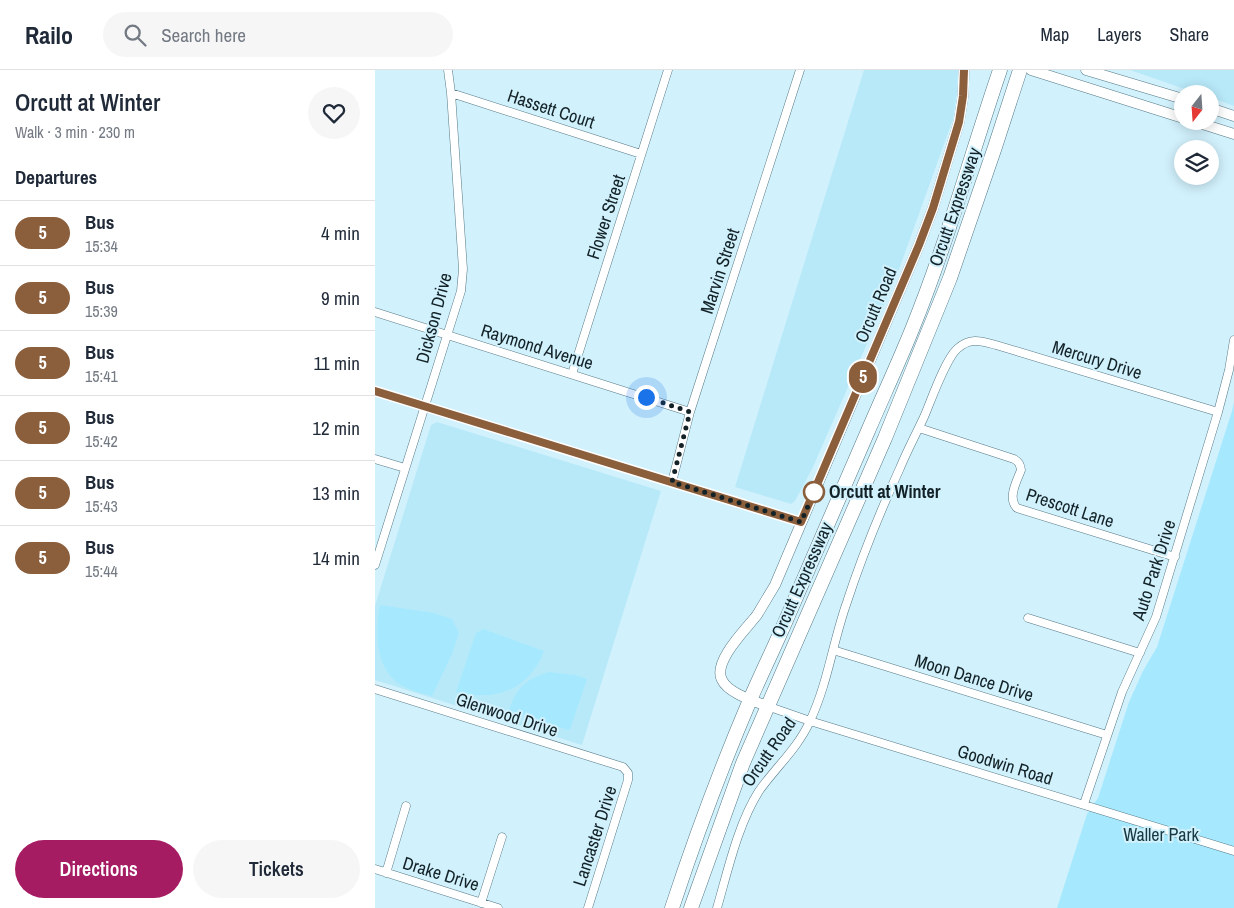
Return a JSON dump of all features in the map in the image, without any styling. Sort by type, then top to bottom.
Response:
[{"type":"highway","name":"Orcutt Expressway","points":[[672,908],[726,758],[750,700],[787,619],[812,556],[837,504],[927,292],[957,206],[1000,70]]},
{"type":"highway","name":"Orcutt Expressway","points":[[691,908],[743,763],[885,438],[950,278],[1020,70]]},
{"type":"street","name":"Dickson Drive","points":[[375,564],[461,291],[463,269],[448,70]]},
{"type":"street","name":"Flower Street","points":[[571,374],[669,70]]},
{"type":"street","name":"Marvin Street","points":[[672,482],[690,412],[800,70]]},
{"type":"street","name":"Orcutt Road","points":[[767,706],[750,700],[725,685],[720,673],[722,664],[727,652],[757,614],[775,585],[919,245],[959,122],[964,70]]},
{"type":"street","points":[[1031,70],[1174,115]]},
{"type":"street","points":[[1086,70],[1174,96]]},
{"type":"street","name":"Hassett Court","points":[[451,92],[641,154]]},
{"type":"street","points":[[1219,111],[1234,116]]},
{"type":"street","points":[[1219,129],[1234,134]]},
{"type":"street","name":"Raymond Avenue","points":[[375,312],[690,412]]},
{"type":"street","name":"Mercury Drive","points":[[967,342],[977,340],[996,345],[1218,412]]},
{"type":"street","name":"Auto Park Drive","points":[[1084,804],[1122,692],[1156,617],[1218,412],[1229,370],[1234,340]]},
{"type":"street","name":"Orcutt Road","points":[[717,908],[747,813],[760,790],[799,741],[810,721],[823,688],[845,607],[860,562],[900,467],[947,364],[957,349],[967,342]]},
{"type":"street","points":[[375,391],[801,522]]},
{"type":"street","name":"Prescott Lane","points":[[919,428],[1018,462],[1021,470],[1012,498],[1013,504],[1017,508],[1175,557]]},
{"type":"street","points":[[375,459],[405,468]]},
{"type":"street","points":[[1029,618],[1140,653]]},
{"type":"street","name":"Moon Dance Drive","points":[[833,650],[1107,735]]},
{"type":"street","name":"Glenwood Drive","points":[[375,689],[623,767],[628,773]]},
{"type":"street","name":"Goodwin Road","points":[[767,706],[810,721],[1234,851]]},
{"type":"street","name":"Lancaster Drive","points":[[588,908],[628,780],[628,773]]},
{"type":"street","points":[[386,873],[406,806]]},
{"type":"street","points":[[481,903],[502,837]]},
{"type":"street","name":"Drake Drive","points":[[375,869],[498,908]]},
{"type":"shaded area","points":[[864,70],[958,70],[953,119],[897,275],[813,467],[795,501],[791,504],[735,487]]},
{"type":"shaded area","points":[[1130,70],[1234,70],[1234,106],[1219,100],[1219,85],[1174,85]]},
{"type":"shaded area","points":[[437,422],[661,491],[582,745],[375,680],[375,606],[431,425]]},
{"type":"green space","name":"Waller Park","points":[[1234,402],[1234,908],[1057,908],[1087,814],[1098,798],[1129,702],[1143,671],[1157,647]]},
{"type":"green space","points":[[380,605],[434,613],[452,619],[459,633],[452,654],[432,696],[411,690],[399,684],[385,668],[381,659],[377,637]]},
{"type":"green space","points":[[483,629],[544,651],[530,675],[520,684],[509,690],[485,695],[456,692],[476,633]]},
{"type":"green space","points":[[549,672],[575,675],[587,679],[570,729],[568,730],[509,710],[515,695],[523,685]]},
{"type":"bus line","name":"5","points":[[375,391],[801,522],[933,208],[959,122],[964,70]]},
{"type":"place","name":"Orcutt at Winter","points":[[814,492]]},
{"type":"route","points":[[646,397],[690,412],[672,482],[801,522],[815,490],[814,492]]}]
